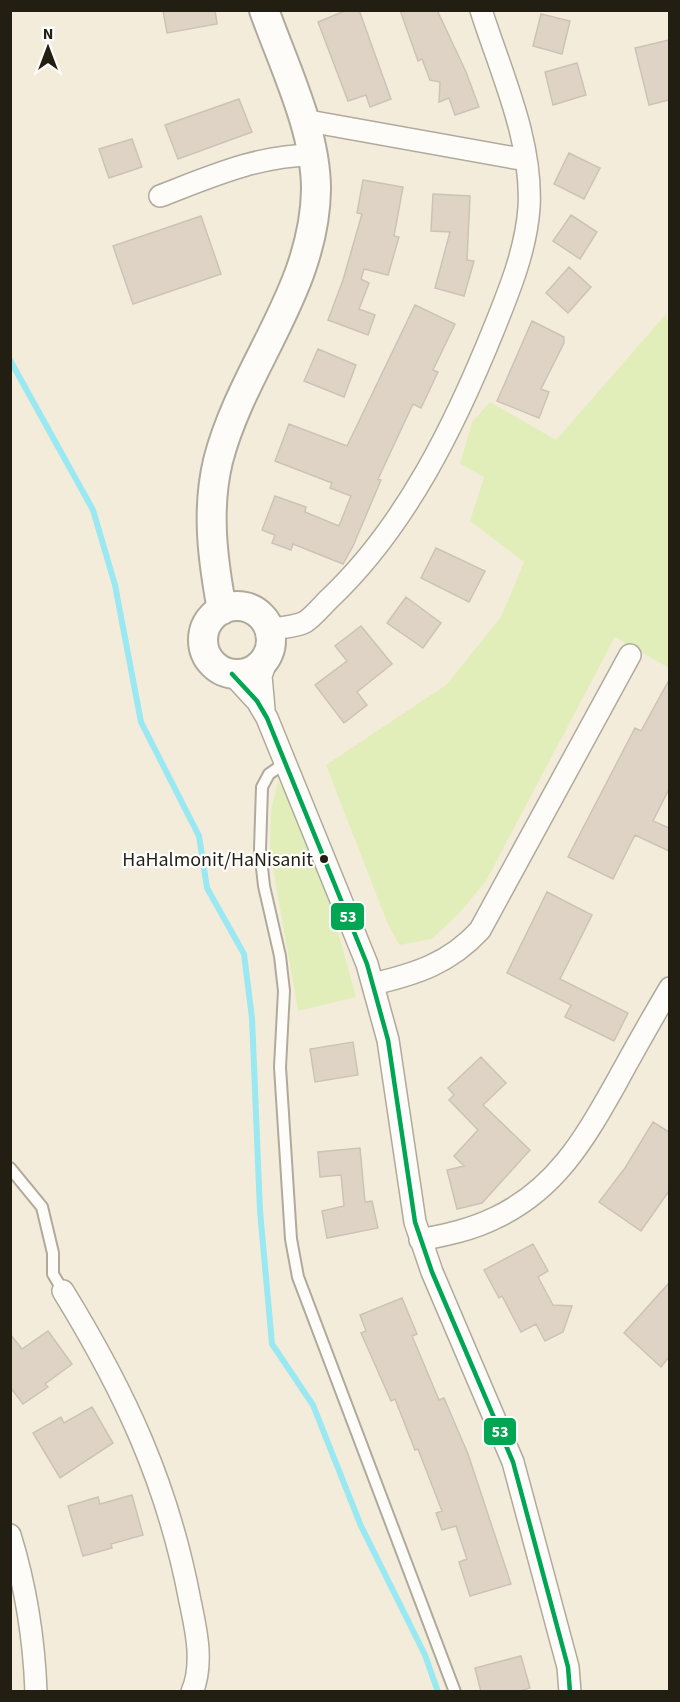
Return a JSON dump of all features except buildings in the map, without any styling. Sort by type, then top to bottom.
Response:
[{"type":"street","points":[[222,610],[212,541],[215,477],[229,430],[304,264],[314,217],[314,154],[264,10]]},
{"type":"street","points":[[232,674],[253,670],[269,643],[305,622],[366,561],[408,499],[451,424],[480,363],[511,287],[529,210],[529,175],[517,119],[480,10]]},
{"type":"street","points":[[303,120],[526,160]]},
{"type":"street","points":[[160,196],[246,164],[282,156],[314,154]]},
{"type":"street","points":[[267,718],[261,683],[269,643],[261,616],[253,610],[237,607],[222,610],[207,625],[204,646],[213,664],[232,674],[257,701],[267,718],[358,938],[374,984],[388,1040],[409,1196],[420,1240],[513,1462],[568,1667],[570,1692]]},
{"type":"street","points":[[374,984],[418,973],[442,962],[463,948],[480,930],[630,655]]},
{"type":"street","points":[[420,1240],[460,1231],[494,1219],[527,1200],[557,1174],[584,1141],[669,988]]},
{"type":"street","points":[[63,1291],[102,1354],[130,1410],[161,1488],[182,1559],[196,1632],[197,1662],[192,1692]]},
{"type":"street","points":[[10,1535],[27,1593],[35,1644],[36,1692]]},
{"type":"street","points":[[568,1667],[582,1692]]},
{"type":"lane","points":[[285,763],[269,774],[262,786],[260,849],[264,886],[280,956],[284,991],[280,1067],[291,1239],[298,1277],[455,1692]]},
{"type":"lane","points":[[10,1168],[42,1207],[53,1253],[53,1274],[63,1291]]},
{"type":"green space","points":[[666,314],[670,327],[669,668],[615,637],[486,881],[461,911],[432,939],[399,945],[387,922],[326,765],[446,685],[501,617],[524,562],[470,521],[484,477],[460,464],[472,422],[490,402],[556,440]]},
{"type":"green space","points":[[278,782],[289,797],[327,892],[356,997],[298,1011],[270,851],[271,810]]},
{"type":"waterway","points":[[10,360],[93,510],[115,585],[141,722],[199,836],[207,888],[244,954],[252,1018],[260,1211],[272,1344],[313,1405],[361,1526],[425,1655],[438,1692]]},
{"type":"transit line","name":"53","points":[[232,674],[257,701],[267,718],[367,964],[388,1040],[415,1222],[432,1272],[513,1462],[568,1667],[570,1692]]},
{"type":"place","name":"HaHalmonit/HaNisanit","points":[[324,859]]}]
